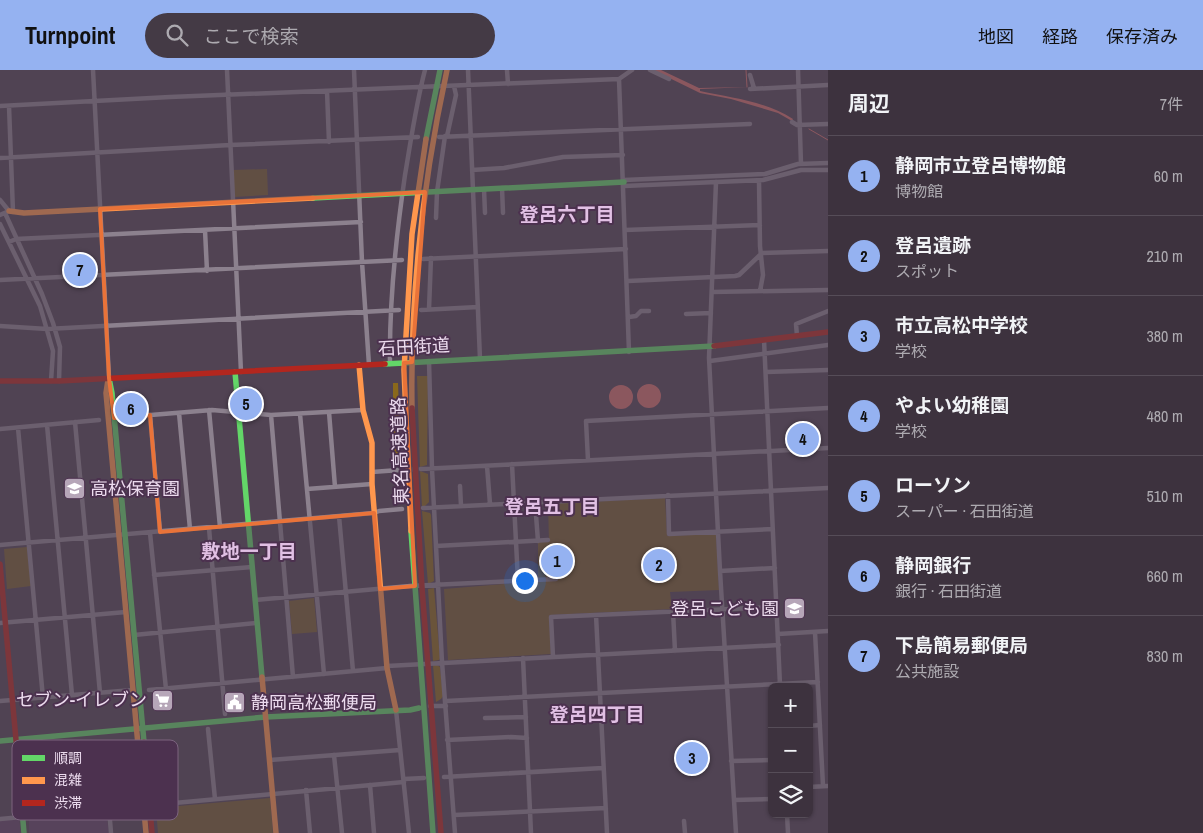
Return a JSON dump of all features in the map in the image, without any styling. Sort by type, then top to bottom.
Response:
[{"type":"main road","name":"東名高速道路","points":[[440,70],[418,189],[409,263],[408,354],[412,369],[412,421],[422,583],[441,833]]},
{"type":"main road","name":"東名高速道路","points":[[433,833],[414,583],[404,370],[408,354],[425,189],[448,70]]},
{"type":"main road","points":[[7,213],[624,183]]},
{"type":"main road","name":"石田街道","points":[[0,381],[59,382],[429,361],[710,348],[828,332]]},
{"type":"main road","points":[[359,365],[363,410],[372,443],[374,514],[387,667],[396,710]]},
{"type":"main road","points":[[238,372],[238,412],[250,524],[252,567],[276,833]]},
{"type":"main road","points":[[109,378],[114,418],[126,612],[133,690],[140,728]]},
{"type":"main road","points":[[109,378],[106,393],[134,634],[141,740]]},
{"type":"main road","points":[[0,564],[3,622],[16,739]]},
{"type":"main road","points":[[0,740],[266,717],[419,708]]},
{"type":"main road","points":[[22,820],[24,833]]},
{"type":"main road","points":[[146,820],[146,833]]},
{"type":"main road","points":[[149,820],[152,833]]},
{"type":"street","points":[[93,70],[109,378]]},
{"type":"street","points":[[227,70],[239,319],[238,372]]},
{"type":"street","points":[[354,70],[362,262],[369,365]]},
{"type":"street","points":[[390,364],[394,260],[411,138],[425,70]]},
{"type":"street","points":[[468,70],[480,359]]},
{"type":"street","points":[[507,70],[508,84]]},
{"type":"street","points":[[0,106],[619,79],[632,70]]},
{"type":"street","points":[[650,70],[669,79]]},
{"type":"street","points":[[798,70],[801,164]]},
{"type":"street","points":[[750,75],[752,88],[828,86]]},
{"type":"street","points":[[619,79],[628,280],[629,352]]},
{"type":"street","points":[[436,218],[437,192],[446,136],[456,95],[454,86]]},
{"type":"street","points":[[327,91],[329,142]]},
{"type":"street","points":[[7,213],[11,157],[9,106]]},
{"type":"street","points":[[792,122],[800,125],[828,124]]},
{"type":"street","points":[[439,137],[750,124]]},
{"type":"street","points":[[0,158],[230,145],[418,138]]},
{"type":"street","points":[[472,170],[504,168],[563,157],[623,155]]},
{"type":"street","points":[[624,183],[761,174],[801,164],[828,163]]},
{"type":"street","points":[[624,183],[760,181],[801,170],[828,170]]},
{"type":"street","points":[[760,291],[763,275],[760,246],[761,174]]},
{"type":"street","points":[[716,182],[710,361],[720,571],[736,833]]},
{"type":"street","points":[[502,188],[503,213]]},
{"type":"street","points":[[484,189],[485,213]]},
{"type":"street","points":[[0,200],[35,279],[54,328],[60,347],[59,382]]},
{"type":"street","points":[[9,242],[16,239],[360,222]]},
{"type":"street","points":[[0,224],[35,294],[47,329],[53,351],[51,381]]},
{"type":"street","points":[[625,230],[760,225]]},
{"type":"street","points":[[205,230],[207,271]]},
{"type":"street","points":[[423,259],[626,248]]},
{"type":"street","points":[[628,280],[739,275],[762,253],[828,251]]},
{"type":"street","points":[[429,309],[430,258]]},
{"type":"street","points":[[0,280],[402,260]]},
{"type":"street","points":[[712,292],[828,290]]},
{"type":"street","points":[[421,310],[478,307]]},
{"type":"street","points":[[0,326],[47,329],[399,310]]},
{"type":"street","points":[[629,317],[636,316],[641,311],[650,311]]},
{"type":"street","points":[[797,336],[796,324],[828,311]]},
{"type":"street","points":[[686,314],[711,313]]},
{"type":"street","points":[[764,340],[780,683]]},
{"type":"street","points":[[710,361],[828,345]]},
{"type":"street","points":[[429,361],[432,469],[442,662],[455,833]]},
{"type":"street","points":[[766,372],[828,370]]},
{"type":"street","points":[[588,460],[586,421],[828,408]]},
{"type":"street","points":[[114,418],[209,410],[271,415],[363,410]]},
{"type":"street","points":[[209,410],[220,527]]},
{"type":"street","points":[[329,412],[335,487]]},
{"type":"street","points":[[179,413],[190,529]]},
{"type":"street","points":[[300,414],[324,674]]},
{"type":"street","points":[[150,415],[160,532]]},
{"type":"street","points":[[271,415],[293,677]]},
{"type":"street","points":[[0,429],[99,420]]},
{"type":"street","points":[[75,422],[100,693]]},
{"type":"street","points":[[47,425],[72,695]]},
{"type":"street","points":[[18,428],[43,698]]},
{"type":"street","points":[[421,469],[828,448]]},
{"type":"street","points":[[512,464],[518,581]]},
{"type":"street","points":[[487,466],[490,504]]},
{"type":"street","points":[[372,472],[399,470]]},
{"type":"street","points":[[307,489],[372,484]]},
{"type":"street","points":[[460,486],[461,506]]},
{"type":"street","points":[[423,508],[828,488]]},
{"type":"street","points":[[668,495],[669,534],[773,529]]},
{"type":"street","points":[[535,502],[538,541]]},
{"type":"street","points":[[0,545],[374,514],[379,511],[402,509]]},
{"type":"street","points":[[339,516],[353,670]]},
{"type":"street","points":[[209,528],[225,714]]},
{"type":"street","points":[[150,533],[166,689]]},
{"type":"street","points":[[436,546],[548,540]]},
{"type":"street","points":[[154,576],[252,567]]},
{"type":"street","points":[[720,571],[776,568]]},
{"type":"street","points":[[255,600],[410,586],[556,579]]},
{"type":"street","points":[[553,657],[551,617],[777,607]]},
{"type":"street","points":[[673,611],[675,651]]},
{"type":"street","points":[[3,622],[126,612]]},
{"type":"street","points":[[596,615],[607,833]]},
{"type":"street","points":[[134,634],[257,623]]},
{"type":"street","points":[[778,634],[828,631]]},
{"type":"street","points":[[813,787],[826,786],[821,745],[815,632]]},
{"type":"street","points":[[149,690],[442,662],[779,645]]},
{"type":"street","points":[[523,658],[531,833]]},
{"type":"street","points":[[808,683],[818,682]]},
{"type":"street","points":[[419,708],[446,703],[525,698],[768,686]]},
{"type":"street","points":[[0,701],[133,690]]},
{"type":"street","points":[[396,710],[409,833]]},
{"type":"street","points":[[484,718],[526,717]]},
{"type":"street","points":[[813,726],[828,726]]},
{"type":"street","points":[[208,729],[215,798]]},
{"type":"street","points":[[447,740],[527,738]]},
{"type":"street","points":[[821,745],[828,745]]},
{"type":"street","points":[[270,760],[400,750]]},
{"type":"street","points":[[334,755],[342,833]]},
{"type":"street","points":[[731,761],[768,760]]},
{"type":"street","points":[[444,777],[603,768]]},
{"type":"street","points":[[178,802],[370,785],[424,778]]},
{"type":"street","points":[[370,785],[374,833]]},
{"type":"street","points":[[306,790],[310,833]]},
{"type":"street","points":[[734,800],[768,799]]},
{"type":"street","points":[[454,815],[606,808]]},
{"type":"street","points":[[787,818],[788,833]]},
{"type":"street","points":[[110,820],[112,833]]},
{"type":"street","points":[[684,821],[684,833]]},
{"type":"highlighted area","points":[[425,192],[412,362],[404,363],[415,586],[380,589],[374,513],[160,532],[150,415],[114,418],[109,378],[100,209]]},
{"type":"shaded area","points":[[653,70],[661,70],[699,88],[749,87],[700,89],[700,91],[760,104],[793,119],[792,121],[778,113],[731,99],[700,93]]},
{"type":"shaded area","points":[[267,169],[268,195],[234,197],[233,170]]},
{"type":"shaded area","points":[[417,376],[428,376],[427,465],[420,467]]},
{"type":"shaded area","points":[[393,383],[398,383],[401,467],[393,467]]},
{"type":"shaded area","points":[[649,384],[658,387],[661,396],[658,405],[649,408],[640,405],[637,396],[640,387]]},
{"type":"shaded area","points":[[621,385],[630,388],[633,397],[630,406],[621,409],[612,406],[609,397],[612,388]]},
{"type":"shaded area","points":[[420,471],[428,474],[429,502],[425,506],[422,506]]},
{"type":"shaded area","points":[[665,498],[667,536],[716,534],[719,590],[670,592],[672,609],[549,615],[551,654],[448,660],[444,589],[538,581],[538,541],[549,541],[548,504]]},
{"type":"shaded area","points":[[422,511],[431,515],[434,581],[428,584]]},
{"type":"shaded area","points":[[27,547],[31,586],[7,589],[4,549]]},
{"type":"shaded area","points":[[434,588],[440,658],[433,661],[428,589]]},
{"type":"shaded area","points":[[314,598],[317,632],[292,634],[289,601]]},
{"type":"shaded area","points":[[433,665],[440,667],[443,696],[436,702]]},
{"type":"shaded area","points":[[270,798],[273,833],[158,833],[157,820],[178,820],[178,806]]},
{"type":"shaded area","points":[[0,820],[19,820],[21,833],[0,833]]},
{"type":"shaded area","points":[[29,820],[107,820],[109,833],[29,833]]},
{"type":"waterway","points":[[746,70],[747,87]]},
{"type":"waterway","points":[[809,129],[828,140]]},
{"type":"tunnel","points":[[399,470],[421,469]]},
{"type":"traffic: fast","points":[[426,139],[440,70]]},
{"type":"traffic: fast","points":[[313,198],[624,182]]},
{"type":"traffic: fast","points":[[385,364],[714,346]]},
{"type":"traffic: fast","points":[[235,372],[262,677]]},
{"type":"traffic: fast","points":[[109,378],[112,393],[144,740]]},
{"type":"traffic: fast","points":[[411,531],[433,833]]},
{"type":"traffic: fast","points":[[0,741],[266,717],[419,708]]},
{"type":"traffic: fast","points":[[23,820],[24,833]]},
{"type":"traffic: slow","points":[[412,408],[413,323],[420,238],[431,154],[447,70]]},
{"type":"traffic: slow","points":[[411,531],[404,370],[412,234],[426,139]]},
{"type":"traffic: slow","points":[[9,211],[24,213],[313,198]]},
{"type":"traffic: slow","points":[[359,365],[363,410],[372,443],[372,484],[387,668],[396,710]]},
{"type":"traffic: slow","points":[[108,380],[106,393],[138,740]]},
{"type":"traffic: slow","points":[[262,677],[276,833]]},
{"type":"traffic: slow","points":[[145,820],[146,833]]},
{"type":"traffic: jam","points":[[714,346],[828,332]]},
{"type":"traffic: jam","points":[[0,381],[59,381],[385,364]]},
{"type":"traffic: jam","points":[[412,408],[422,588],[441,833]]},
{"type":"traffic: jam","points":[[0,564],[16,740]]},
{"type":"traffic: jam","points":[[151,820],[152,833]]},
{"type":"place","name":"下島簡易郵便局","points":[[80,270]]},
{"type":"place","name":"ローソン","points":[[246,404]]},
{"type":"place","name":"静岡銀行","points":[[131,409]]},
{"type":"place","name":"やよい幼稚園","points":[[803,439]]},
{"type":"place","name":"高松保育園","points":[[74,489]]},
{"type":"place","name":"静岡市立登呂博物館","points":[[557,561]]},
{"type":"place","name":"登呂遺跡","points":[[659,565]]},
{"type":"place","name":"登呂こども園","points":[[795,609]]},
{"type":"place","name":"セブン-イレブン","points":[[163,700]]},
{"type":"place","name":"静岡高松郵便局","points":[[235,703]]},
{"type":"place","name":"市立高松中学校","points":[[692,758]]},
{"type":"district","name":"登呂六丁目","points":[[567,214]]},
{"type":"district","name":"登呂五丁目","points":[[552,506]]},
{"type":"district","name":"敷地一丁目","points":[[249,551]]},
{"type":"district","name":"登呂四丁目","points":[[597,714]]}]
